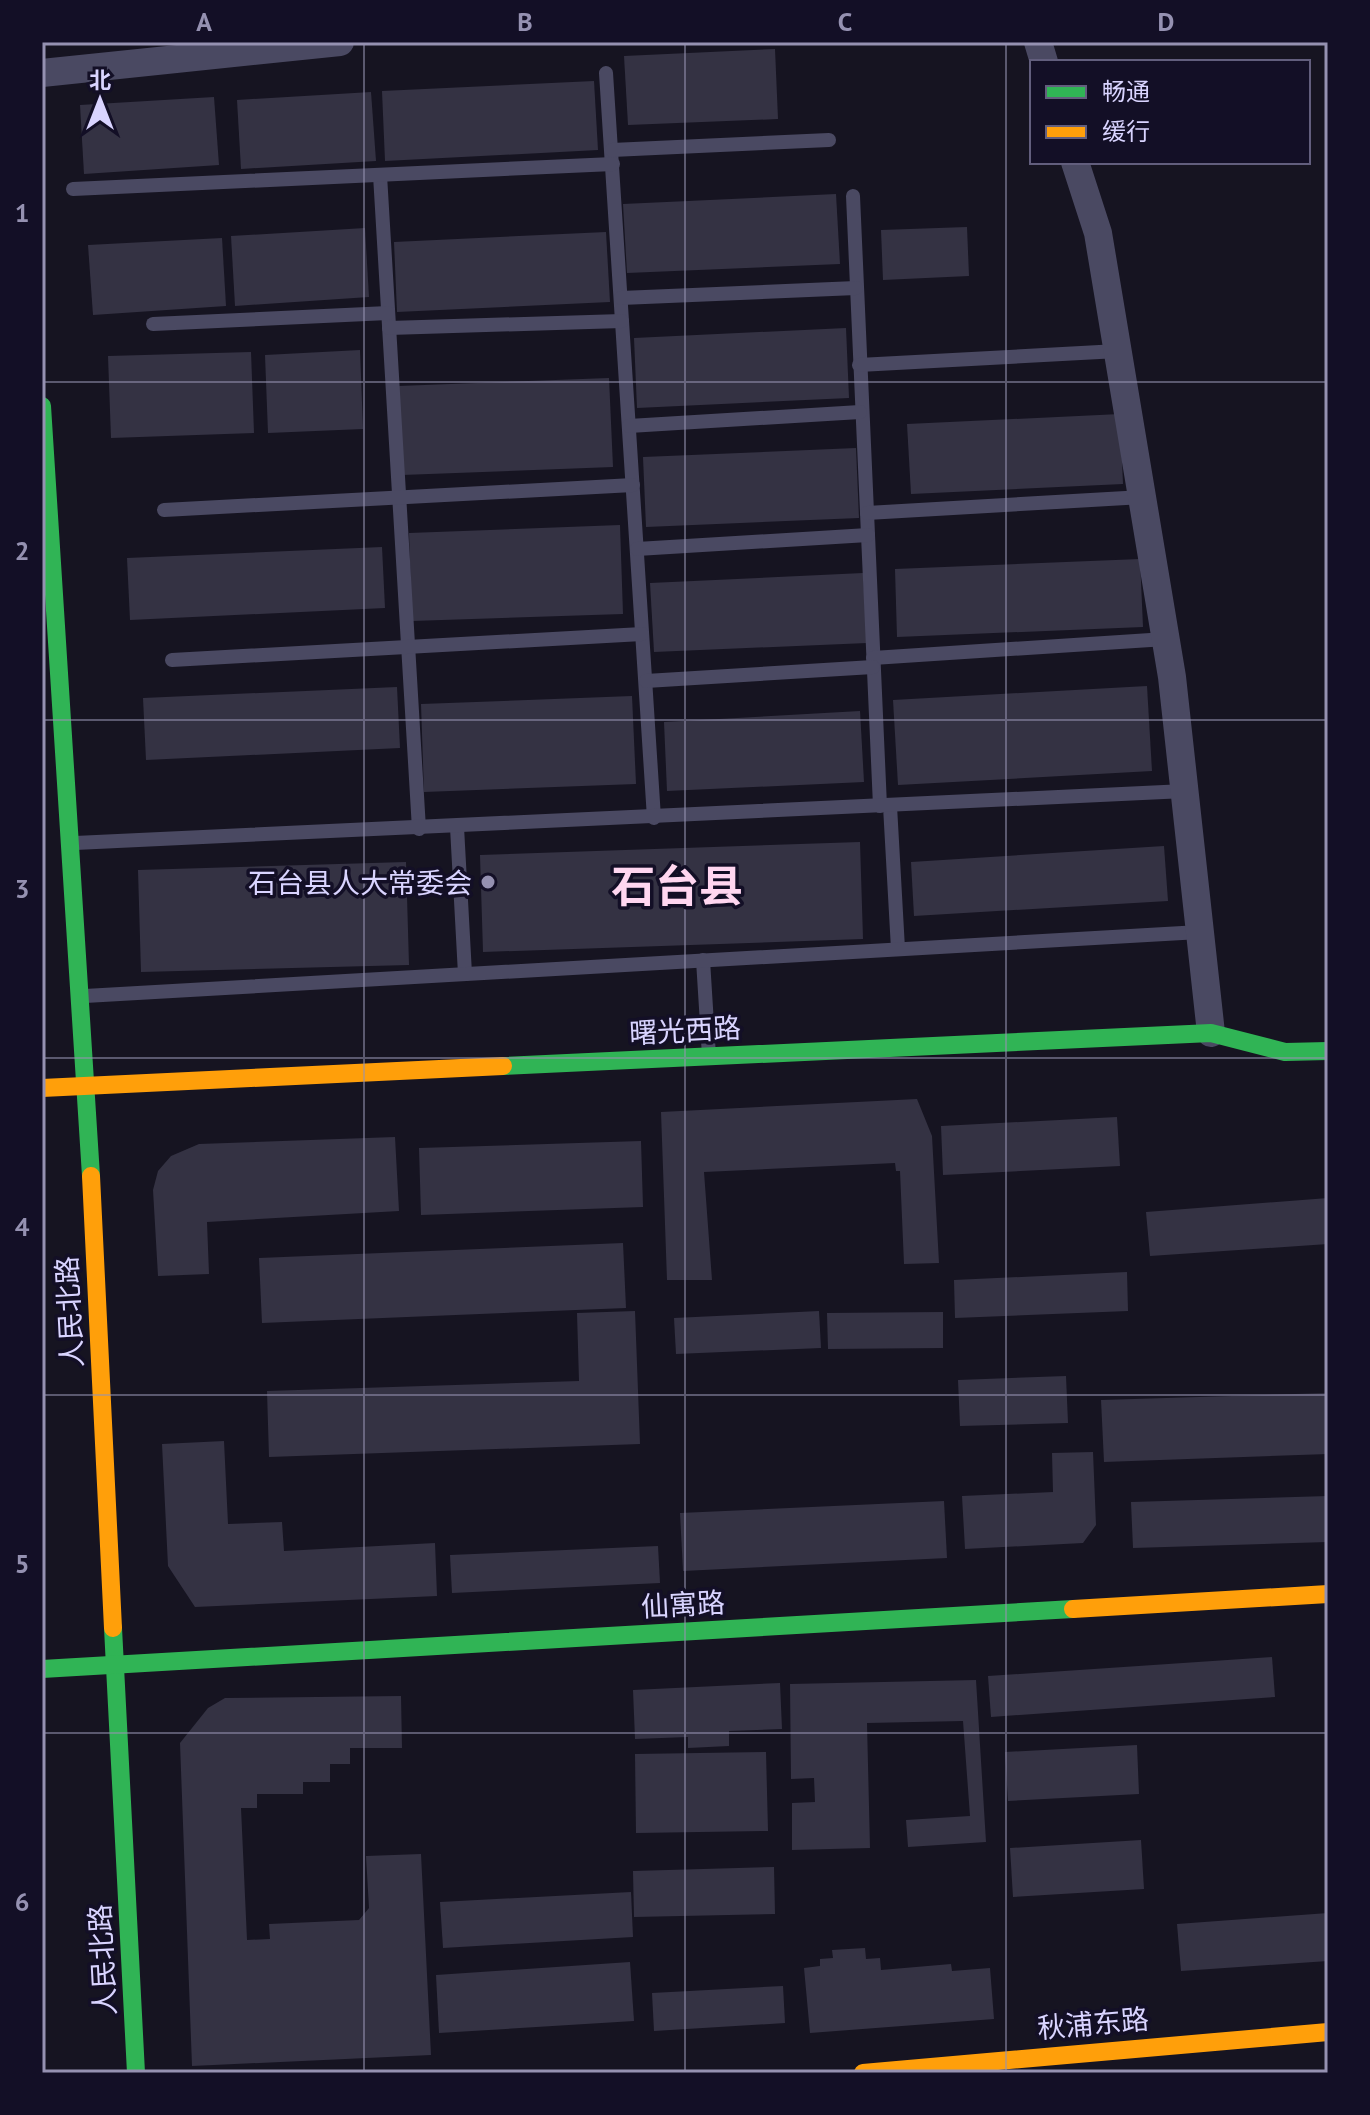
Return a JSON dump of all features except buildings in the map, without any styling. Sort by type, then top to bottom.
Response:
[{"type":"main road","name":"人民北路","points":[[42,406],[86,1086],[136,2073]]},
{"type":"main road","name":"曙光西路","points":[[42,1088],[1211,1033],[1285,1052],[1328,1051]]},
{"type":"main road","name":"仙寓路","points":[[42,1669],[1328,1594]]},
{"type":"main road","name":"秋浦东路","points":[[863,2073],[1328,2032]]},
{"type":"street","points":[[42,73],[340,42]]},
{"type":"street","points":[[1076,164],[1098,233],[1166,639],[1211,1033]]},
{"type":"lane","points":[[606,73],[654,818]]},
{"type":"lane","points":[[73,189],[380,175],[829,140]]},
{"type":"lane","points":[[380,175],[419,829]]},
{"type":"lane","points":[[853,196],[873,663],[898,949]]},
{"type":"lane","points":[[621,298],[856,288]]},
{"type":"lane","points":[[153,324],[388,313]]},
{"type":"lane","points":[[389,328],[622,321]]},
{"type":"lane","points":[[859,365],[1118,351]]},
{"type":"lane","points":[[629,426],[860,412]]},
{"type":"lane","points":[[164,510],[633,485]]},
{"type":"lane","points":[[867,513],[1143,497]]},
{"type":"lane","points":[[637,549],[868,535]]},
{"type":"lane","points":[[172,660],[642,634]]},
{"type":"lane","points":[[646,681],[1166,639]]},
{"type":"lane","points":[[70,843],[1185,791]]},
{"type":"lane","points":[[457,827],[465,974]]},
{"type":"lane","points":[[80,996],[1200,932]]},
{"type":"lane","points":[[703,960],[709,1056]]},
{"type":"traffic: fast","points":[[42,406],[91,1176]]},
{"type":"traffic: fast","points":[[503,1066],[1211,1033],[1285,1052],[1328,1051]]},
{"type":"traffic: fast","points":[[42,1669],[1073,1609]]},
{"type":"traffic: fast","points":[[113,1628],[136,2073]]},
{"type":"traffic: slow","points":[[42,1088],[503,1066]]},
{"type":"traffic: slow","points":[[91,1176],[113,1628]]},
{"type":"traffic: slow","points":[[1073,1609],[1328,1594]]},
{"type":"traffic: slow","points":[[863,2073],[1328,2032]]},
{"type":"place","name":"石台县人大常委会","points":[[488,882]]},
{"type":"district","name":"石台县","points":[[677,885]]}]
